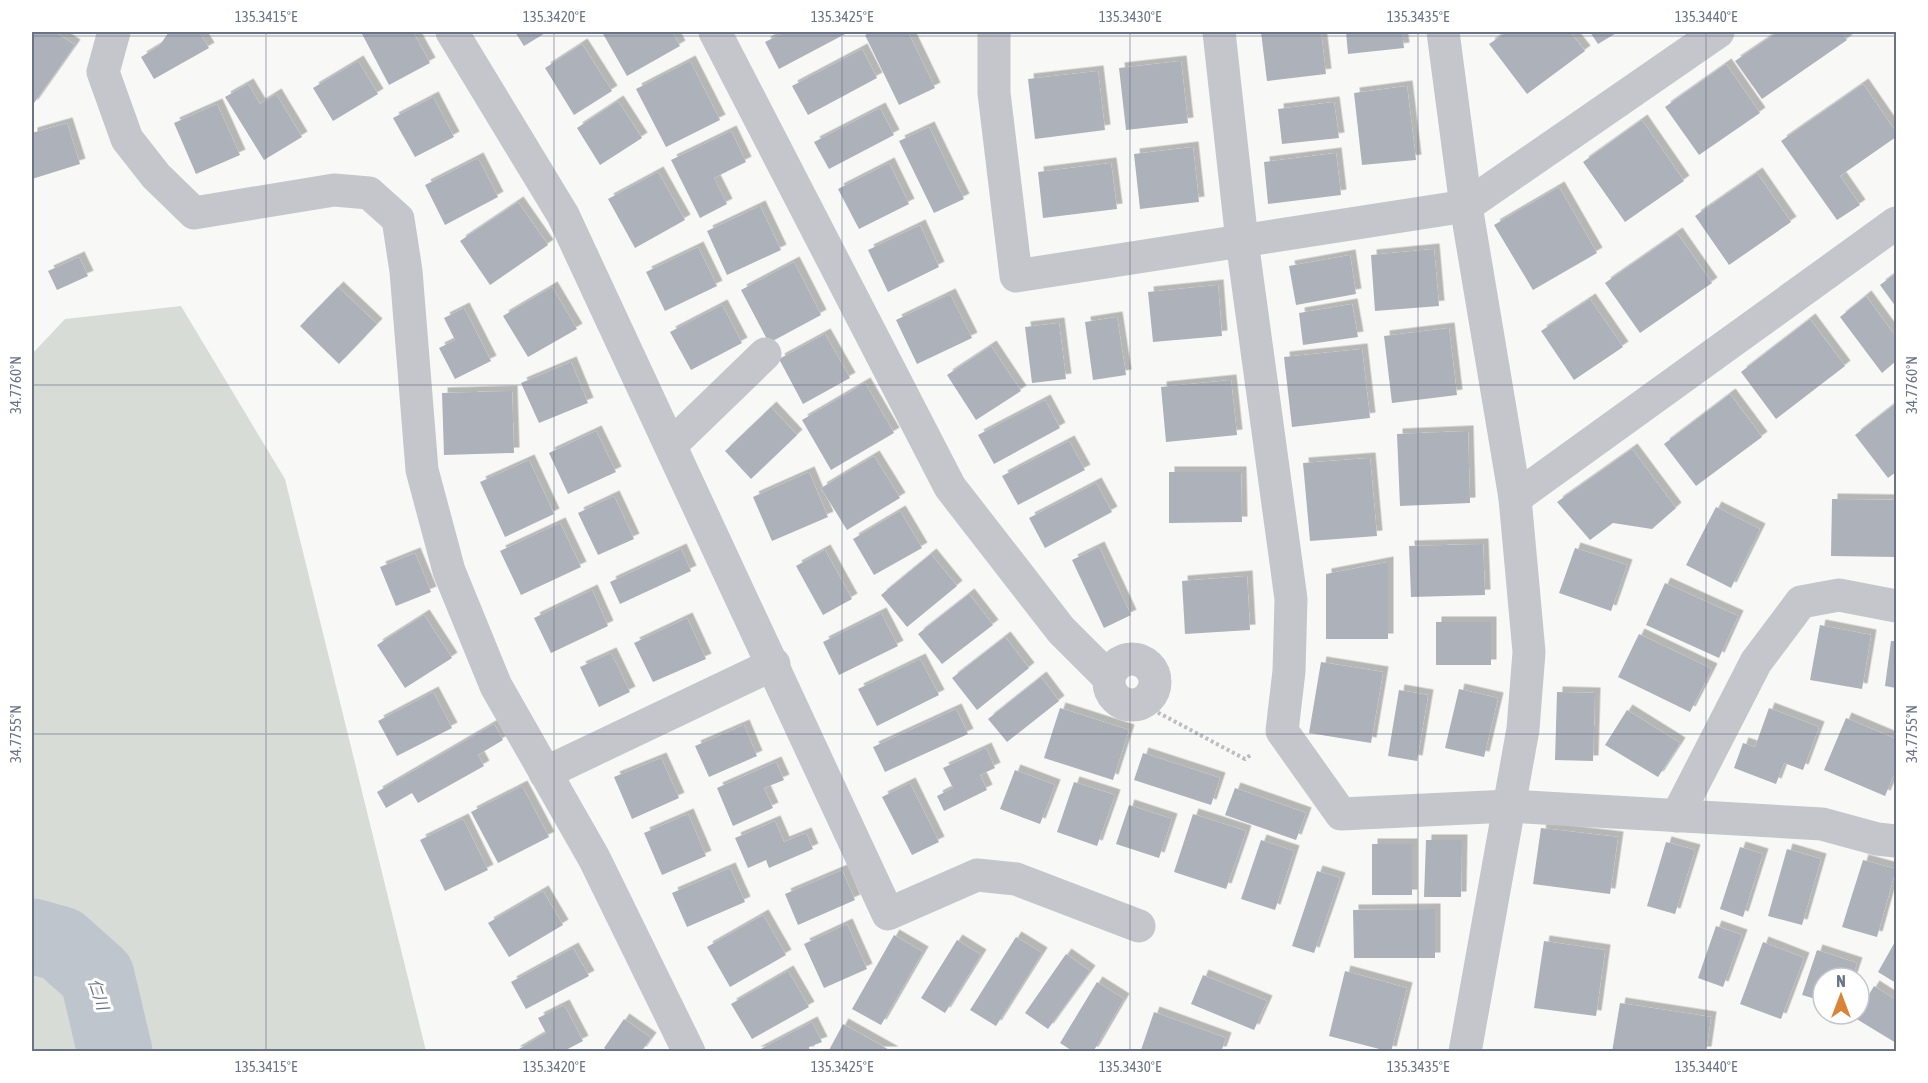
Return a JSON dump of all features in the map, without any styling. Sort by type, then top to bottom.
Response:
[{"type":"street","points":[[114,32],[103,72],[127,139],[156,176],[194,213],[334,190],[369,193],[398,219],[406,271],[422,470],[449,572],[496,686],[594,858],[689,1052]]},
{"type":"street","points":[[452,32],[563,215],[774,664],[888,914],[977,875],[1016,879],[1139,926]]},
{"type":"street","points":[[715,32],[950,487],[1061,630],[1109,678],[1118,664],[1128,659],[1146,663],[1152,669],[1156,682],[1153,695],[1142,704]]},
{"type":"street","points":[[994,32],[994,93],[1016,276],[1466,206],[1718,32]]},
{"type":"street","points":[[1220,32],[1242,241],[1291,599],[1289,671],[1282,731],[1341,814],[1509,806],[1822,824],[1876,839],[1896,841]]},
{"type":"street","points":[[1443,32],[1466,206],[1515,498],[1529,652],[1523,729],[1466,1052]]},
{"type":"street","points":[[1515,498],[1896,223]]},
{"type":"street","points":[[671,445],[765,354]]},
{"type":"street","points":[[1677,816],[1756,662],[1801,602],[1839,595],[1896,606]]},
{"type":"street","points":[[545,772],[774,664]]},
{"type":"path","points":[[1142,704],[1245,759],[1282,731]]},
{"type":"shaded area","points":[[181,306],[285,479],[426,1051],[32,1051],[32,354],[65,319]]},
{"type":"building","points":[[34,32],[55,32],[75,45],[32,106]]},
{"type":"building","points":[[169,32],[199,32],[209,48],[154,79],[141,57],[159,46]]},
{"type":"building","points":[[361,32],[413,32],[430,63],[389,85]]},
{"type":"building","points":[[515,32],[547,32],[524,46]]},
{"type":"building","points":[[602,32],[672,32],[680,46],[627,76]]},
{"type":"building","points":[[785,32],[847,33],[779,69],[765,42]]},
{"type":"building","points":[[871,32],[908,32],[935,88],[899,105],[865,35]]},
{"type":"building","points":[[1261,32],[1321,32],[1326,74],[1267,81]]},
{"type":"building","points":[[1346,32],[1402,32],[1404,48],[1348,54]]},
{"type":"building","points":[[1507,32],[1570,32],[1585,51],[1527,94],[1489,44]]},
{"type":"building","points":[[1590,32],[1618,32],[1598,44]]},
{"type":"building","points":[[1778,32],[1841,32],[1847,40],[1762,99],[1735,61]]},
{"type":"building","points":[[582,44],[612,91],[574,115],[545,68]]},
{"type":"building","points":[[862,49],[877,78],[808,115],[792,86]]},
{"type":"building","points":[[358,61],[378,94],[333,121],[313,88]]},
{"type":"building","points":[[690,61],[720,120],[666,147],[636,89]]},
{"type":"building","points":[[1181,61],[1188,123],[1126,130],[1119,68]]},
{"type":"building","points":[[1726,64],[1760,113],[1699,155],[1665,107]]},
{"type":"building","points":[[1098,71],[1105,130],[1035,139],[1028,79]]},
{"type":"building","points":[[248,84],[260,104],[276,94],[302,137],[264,160],[225,97]]},
{"type":"building","points":[[1863,84],[1896,132],[1896,137],[1840,176],[1860,205],[1837,220],[1781,141]]},
{"type":"building","points":[[1407,86],[1416,160],[1362,165],[1354,93]]},
{"type":"building","points":[[433,97],[454,137],[415,157],[393,118]]},
{"type":"building","points":[[618,101],[642,138],[600,165],[577,128]]},
{"type":"building","points":[[1334,102],[1339,138],[1282,144],[1278,109]]},
{"type":"building","points":[[217,104],[240,155],[196,174],[174,123]]},
{"type":"building","points":[[880,108],[894,135],[829,169],[814,142]]},
{"type":"building","points":[[1642,120],[1684,181],[1625,222],[1583,162]]},
{"type":"building","points":[[67,123],[80,164],[32,179],[32,133]]},
{"type":"building","points":[[929,127],[964,199],[934,213],[899,141]]},
{"type":"building","points":[[731,131],[746,162],[714,178],[727,204],[700,218],[671,160]]},
{"type":"building","points":[[1193,147],[1199,202],[1140,209],[1134,154]]},
{"type":"building","points":[[1336,153],[1341,195],[1268,204],[1264,162]]},
{"type":"building","points":[[478,158],[498,197],[445,225],[425,185]]},
{"type":"building","points":[[889,163],[909,204],[859,229],[838,189]]},
{"type":"building","points":[[1111,163],[1117,209],[1043,218],[1038,172]]},
{"type":"building","points":[[658,172],[685,220],[635,248],[608,199]]},
{"type":"building","points":[[1757,173],[1791,222],[1729,265],[1695,216]]},
{"type":"building","points":[[1559,187],[1597,253],[1533,290],[1494,225]]},
{"type":"building","points":[[518,202],[548,245],[490,285],[460,241]]},
{"type":"building","points":[[760,206],[781,250],[727,275],[707,231]]},
{"type":"building","points":[[920,225],[939,267],[888,292],[868,250]]},
{"type":"building","points":[[1677,233],[1712,283],[1640,333],[1605,283]]},
{"type":"building","points":[[698,247],[717,286],[665,311],[646,272]]},
{"type":"building","points":[[1434,249],[1439,306],[1375,311],[1371,255]]},
{"type":"building","points":[[1350,255],[1356,294],[1296,305],[1289,266]]},
{"type":"building","points":[[79,257],[88,276],[57,290],[48,271]]},
{"type":"building","points":[[794,262],[821,315],[769,343],[741,290]]},
{"type":"building","points":[[1896,273],[1896,307],[1880,285]]},
{"type":"building","points":[[1218,285],[1222,336],[1153,342],[1148,292]]},
{"type":"building","points":[[338,287],[377,324],[339,364],[300,326]]},
{"type":"building","points":[[552,287],[577,329],[528,357],[503,316]]},
{"type":"building","points":[[950,294],[972,338],[917,364],[896,320]]},
{"type":"building","points":[[1866,296],[1896,337],[1896,361],[1882,373],[1840,317]]},
{"type":"building","points":[[1590,299],[1623,347],[1574,380],[1541,331]]},
{"type":"building","points":[[1352,304],[1358,337],[1303,345],[1299,313]]},
{"type":"building","points":[[722,305],[742,343],[691,370],[670,332]]},
{"type":"building","points":[[464,308],[491,361],[455,379],[439,348],[455,340],[444,318]]},
{"type":"building","points":[[1117,317],[1126,375],[1093,380],[1085,322]]},
{"type":"building","points":[[1810,319],[1845,366],[1776,419],[1741,372]]},
{"type":"building","points":[[1059,323],[1066,379],[1032,383],[1025,327]]},
{"type":"building","points":[[1449,328],[1457,395],[1392,403],[1384,336]]},
{"type":"building","points":[[825,334],[850,378],[803,404],[779,359]]},
{"type":"building","points":[[991,346],[1021,391],[976,420],[947,375]]},
{"type":"building","points":[[1362,349],[1370,418],[1292,427],[1284,357]]},
{"type":"building","points":[[571,362],[588,403],[539,423],[521,383]]},
{"type":"building","points":[[1231,380],[1237,435],[1166,442],[1161,387]]},
{"type":"building","points":[[865,383],[894,433],[831,470],[802,420]]},
{"type":"building","points":[[512,391],[514,453],[444,455],[442,393]]},
{"type":"building","points":[[1730,394],[1762,437],[1696,486],[1664,444]]},
{"type":"building","points":[[1045,400],[1060,428],[994,464],[978,435]]},
{"type":"building","points":[[1896,403],[1896,472],[1888,478],[1855,435]]},
{"type":"building","points":[[771,407],[797,435],[751,479],[725,451]]},
{"type":"building","points":[[596,431],[616,472],[568,494],[549,453]]},
{"type":"building","points":[[1468,431],[1470,503],[1400,506],[1397,434]]},
{"type":"building","points":[[1069,441],[1085,470],[1018,505],[1002,476]]},
{"type":"building","points":[[1632,449],[1676,508],[1652,529],[1613,523],[1590,540],[1557,502]]},
{"type":"building","points":[[874,456],[900,498],[847,530],[821,488]]},
{"type":"building","points":[[1370,458],[1377,536],[1310,541],[1303,463]]},
{"type":"building","points":[[529,460],[554,514],[505,537],[480,482]]},
{"type":"building","points":[[809,472],[828,517],[772,541],[753,497]]},
{"type":"building","points":[[1169,472],[1241,472],[1242,522],[1169,523]]},
{"type":"building","points":[[1096,483],[1112,512],[1045,548],[1029,518]]},
{"type":"building","points":[[614,496],[634,539],[598,555],[578,513]]},
{"type":"building","points":[[1832,499],[1896,500],[1896,557],[1831,556]]},
{"type":"building","points":[[1716,507],[1760,529],[1731,588],[1686,565]]},
{"type":"building","points":[[900,511],[922,548],[874,575],[853,539]]},
{"type":"building","points":[[560,523],[581,567],[521,595],[500,551]]},
{"type":"building","points":[[1483,544],[1485,595],[1411,597],[1409,546]]},
{"type":"building","points":[[1099,547],[1131,615],[1104,628],[1072,560]]},
{"type":"building","points":[[1575,548],[1627,565],[1611,611],[1559,593]]},
{"type":"building","points":[[681,549],[691,571],[620,604],[610,582]]},
{"type":"building","points":[[825,550],[852,599],[823,615],[796,566]]},
{"type":"building","points":[[415,553],[431,592],[396,606],[380,567]]},
{"type":"building","points":[[931,554],[957,586],[907,627],[881,595]]},
{"type":"building","points":[[1388,562],[1388,639],[1326,639],[1326,574]]},
{"type":"building","points":[[1247,576],[1250,630],[1185,634],[1182,581]]},
{"type":"building","points":[[1665,583],[1738,616],[1719,658],[1646,625]]},
{"type":"building","points":[[592,590],[608,626],[551,653],[534,618]]},
{"type":"building","points":[[969,594],[993,625],[942,664],[918,634]]},
{"type":"building","points":[[881,613],[898,646],[839,675],[823,642]]},
{"type":"building","points":[[424,615],[452,658],[405,688],[377,645]]},
{"type":"building","points":[[687,618],[706,659],[653,682],[634,643]]},
{"type":"building","points":[[1436,622],[1491,622],[1491,665],[1436,665]]},
{"type":"building","points":[[1820,625],[1871,635],[1862,689],[1810,680]]},
{"type":"building","points":[[1639,634],[1712,669],[1690,712],[1618,677]]},
{"type":"building","points":[[1005,637],[1029,668],[977,710],[952,678]]},
{"type":"building","points":[[1891,641],[1896,641],[1896,688],[1885,686]]},
{"type":"building","points":[[611,653],[630,692],[599,707],[580,667]]},
{"type":"building","points":[[920,659],[939,695],[877,726],[858,689]]},
{"type":"building","points":[[1321,662],[1383,672],[1371,743],[1309,733]]},
{"type":"building","points":[[1041,677],[1059,701],[1007,742],[988,719]]},
{"type":"building","points":[[1459,689],[1498,698],[1484,757],[1445,748]]},
{"type":"building","points":[[1399,690],[1428,695],[1417,761],[1388,756]]},
{"type":"building","points":[[433,692],[452,728],[397,756],[378,721]]},
{"type":"building","points":[[1557,692],[1595,693],[1593,761],[1555,760]]},
{"type":"building","points":[[1060,708],[1129,730],[1113,780],[1044,758]]},
{"type":"building","points":[[1769,708],[1819,727],[1803,770],[1784,763],[1776,784],[1734,768],[1743,743],[1755,747]]},
{"type":"building","points":[[956,709],[968,734],[885,772],[873,747]]},
{"type":"building","points":[[1627,710],[1680,743],[1658,777],[1605,745]]},
{"type":"building","points":[[1846,718],[1896,739],[1896,770],[1885,796],[1824,770]]},
{"type":"building","points":[[494,724],[503,740],[478,755],[484,766],[418,803],[412,793],[386,808],[377,792]]},
{"type":"building","points":[[744,725],[757,756],[709,777],[695,746]]},
{"type":"building","points":[[986,748],[995,768],[980,775],[987,790],[944,811],[937,796],[953,788],[943,768]]},
{"type":"building","points":[[1143,753],[1220,778],[1211,805],[1134,780]]},
{"type":"building","points":[[661,758],[679,798],[632,819],[614,777]]},
{"type":"building","points":[[776,762],[784,780],[764,788],[773,808],[733,826],[717,788]]},
{"type":"building","points":[[1015,770],[1055,785],[1040,824],[1000,809]]},
{"type":"building","points":[[1074,782],[1115,795],[1097,846],[1057,832]]},
{"type":"building","points":[[910,783],[939,842],[912,855],[882,797]]},
{"type":"building","points":[[522,786],[549,837],[498,863],[471,812]]},
{"type":"building","points":[[1235,788],[1306,813],[1296,840],[1225,815]]},
{"type":"building","points":[[1129,805],[1172,819],[1159,858],[1116,844]]},
{"type":"building","points":[[688,814],[706,856],[662,875],[644,833]]},
{"type":"building","points":[[1193,814],[1246,831],[1226,889],[1174,872]]},
{"type":"building","points":[[463,819],[488,870],[445,891],[420,840]]},
{"type":"building","points":[[775,821],[784,842],[806,833],[813,849],[769,868],[766,860],[748,868],[735,838]]},
{"type":"building","points":[[1541,828],[1618,837],[1610,894],[1533,884]]},
{"type":"building","points":[[1261,840],[1294,851],[1275,910],[1241,899]]},
{"type":"building","points":[[1426,840],[1462,840],[1461,897],[1424,897]]},
{"type":"building","points":[[1666,842],[1695,850],[1675,914],[1647,906]]},
{"type":"building","points":[[1372,844],[1412,844],[1412,895],[1372,895]]},
{"type":"building","points":[[1740,847],[1763,854],[1743,917],[1720,909]]},
{"type":"building","points":[[1787,849],[1821,859],[1802,925],[1768,916]]},
{"type":"building","points":[[1863,860],[1896,869],[1877,937],[1842,927]]},
{"type":"building","points":[[730,868],[745,902],[687,927],[672,893]]},
{"type":"building","points":[[842,870],[855,900],[798,925],[785,894]]},
{"type":"building","points":[[1317,871],[1340,878],[1314,953],[1292,946]]},
{"type":"building","points":[[543,891],[563,925],[509,957],[488,923]]},
{"type":"building","points":[[1435,909],[1435,958],[1354,958],[1353,910]]},
{"type":"building","points":[[763,915],[786,955],[730,987],[707,947]]},
{"type":"building","points":[[847,924],[867,969],[824,988],[804,944]]},
{"type":"building","points":[[1716,926],[1742,935],[1723,987],[1698,978]]},
{"type":"building","points":[[894,935],[923,952],[881,1025],[852,1009]]},
{"type":"building","points":[[1016,937],[1042,953],[996,1026],[970,1010]]},
{"type":"building","points":[[957,940],[981,955],[945,1013],[921,998]]},
{"type":"building","points":[[1896,940],[1896,983],[1878,972]]},
{"type":"building","points":[[1544,941],[1605,950],[1596,1016],[1534,1008]]},
{"type":"building","points":[[1763,942],[1804,958],[1781,1019],[1740,1004]]},
{"type":"building","points":[[573,948],[589,976],[526,1009],[511,982]]},
{"type":"building","points":[[1817,950],[1857,963],[1856,966],[1812,966]]},
{"type":"building","points":[[1066,954],[1090,971],[1048,1029],[1025,1013]]},
{"type":"building","points":[[1811,968],[1811,998],[1802,995]]},
{"type":"building","points":[[788,971],[809,1007],[752,1039],[731,1004]]},
{"type":"building","points":[[1345,971],[1407,988],[1391,1052],[1329,1036]]},
{"type":"building","points":[[1203,975],[1267,1001],[1254,1030],[1191,1004]]},
{"type":"building","points":[[1097,982],[1124,999],[1093,1052],[1074,1052],[1060,1043]]},
{"type":"building","points":[[1874,986],[1896,1000],[1896,1043],[1868,1026],[1871,1026],[1871,991]]},
{"type":"building","points":[[1620,1003],[1711,1017],[1706,1052],[1612,1052]]},
{"type":"building","points":[[564,1005],[583,1041],[562,1052],[514,1052],[546,1033],[538,1018]]},
{"type":"building","points":[[1154,1012],[1226,1038],[1221,1052],[1141,1050]]},
{"type":"building","points":[[624,1019],[651,1038],[641,1052],[610,1052],[604,1048]]},
{"type":"building","points":[[812,1022],[822,1042],[809,1047],[809,1052],[755,1052]]},
{"type":"building","points":[[843,1024],[893,1052],[828,1052]]},
{"type":"waterway","name":"仁川","points":[[32,936],[61,944],[97,976],[115,1052]]}]
